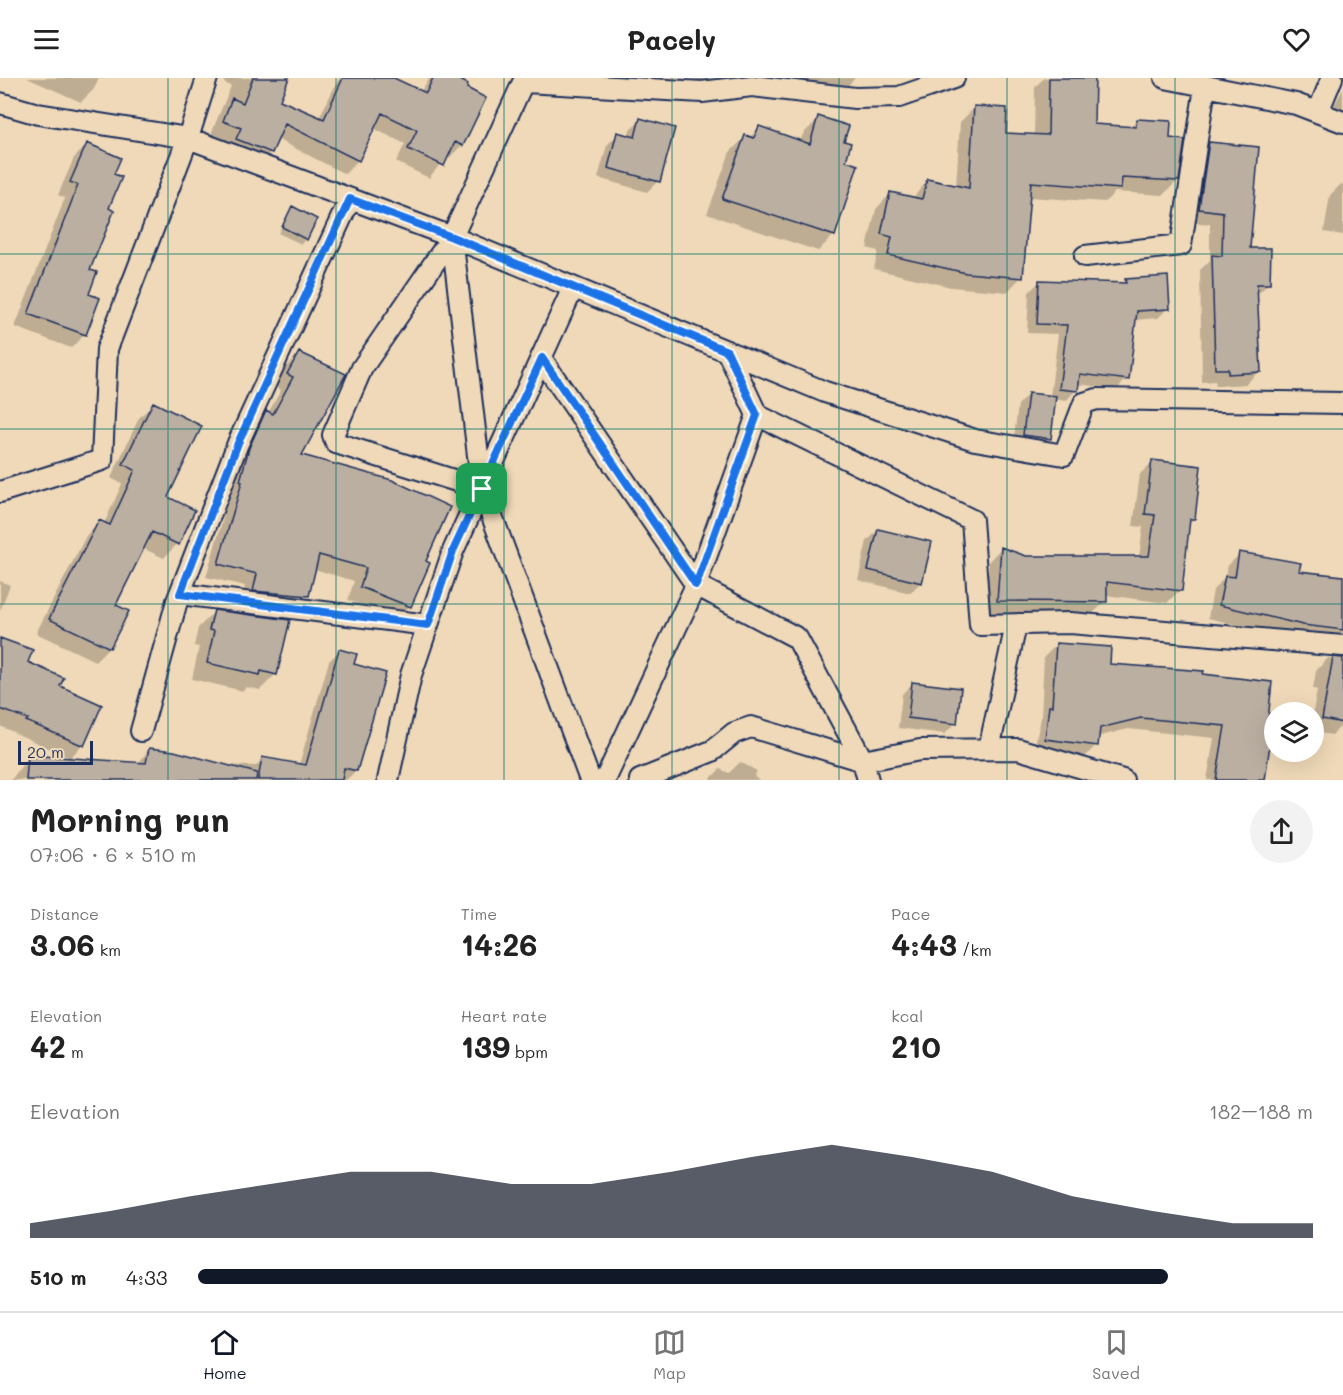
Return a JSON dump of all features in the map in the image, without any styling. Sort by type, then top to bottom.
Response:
[{"type":"street","points":[[0,492],[102,460],[107,349],[188,138],[207,78]]},
{"type":"street","points":[[482,489],[336,443],[333,438],[362,368],[452,237],[525,80],[702,92],[752,82],[855,98],[899,97],[954,78]]},
{"type":"street","points":[[1165,78],[1296,104],[1343,122]]},
{"type":"street","points":[[1318,112],[1332,78]]},
{"type":"street","points":[[1085,256],[1181,245],[1205,87]]},
{"type":"street","points":[[0,103],[38,114],[188,138],[452,237],[825,392],[975,440],[1059,456],[1067,451],[1084,403],[1097,399],[1343,403]]},
{"type":"street","points":[[141,731],[180,594],[238,443],[350,199]]},
{"type":"street","points":[[452,237],[482,489],[590,780]]},
{"type":"street","points":[[388,780],[411,675],[453,551],[573,288]]},
{"type":"street","points":[[727,351],[757,415],[972,520],[980,626],[1070,623],[1343,646]]},
{"type":"street","points":[[542,358],[696,585],[797,638],[866,771]]},
{"type":"street","points":[[605,780],[696,585],[757,415]]},
{"type":"street","points":[[180,594],[428,625]]},
{"type":"street","points":[[989,749],[1016,625]]},
{"type":"street","points":[[640,780],[712,751],[734,733],[751,727],[866,771],[920,750],[1018,749],[1123,780]]},
{"type":"building","points":[[253,78],[289,78],[280,100],[324,119],[343,78],[394,78],[426,93],[433,78],[456,78],[468,84],[467,88],[486,98],[463,146],[455,142],[444,166],[408,149],[417,130],[382,113],[359,161],[285,124],[272,153],[236,139],[241,128],[223,121],[232,98],[243,103]]},
{"type":"building","points":[[1049,78],[1095,78],[1094,124],[1136,127],[1137,119],[1171,121],[1170,138],[1185,140],[1179,181],[1122,178],[1121,189],[1031,182],[1023,278],[966,273],[888,255],[892,237],[881,234],[890,192],[922,199],[927,179],[969,188],[974,106],[1007,108],[1006,133],[1048,135]]},
{"type":"building","points":[[818,116],[849,126],[844,141],[851,143],[846,161],[858,165],[835,236],[722,199],[745,135],[754,138],[759,126],[810,144]]},
{"type":"building","points":[[640,118],[675,128],[660,182],[608,168],[617,132],[635,137]]},
{"type":"building","points":[[1209,142],[1259,147],[1250,248],[1271,248],[1270,284],[1257,284],[1261,372],[1228,374],[1228,369],[1215,369],[1212,255],[1222,256],[1223,212],[1199,209]]},
{"type":"building","points":[[87,143],[121,158],[114,174],[122,177],[109,208],[114,211],[90,270],[97,272],[89,294],[100,298],[86,335],[28,314],[78,185],[70,182]]},
{"type":"building","points":[[292,206],[317,219],[307,240],[282,227]]},
{"type":"building","points":[[1168,276],[1170,309],[1137,311],[1129,380],[1080,374],[1078,391],[1059,389],[1067,325],[1037,324],[1039,280],[1126,283],[1125,279]]},
{"type":"building","points":[[299,352],[346,374],[302,455],[392,480],[450,507],[426,561],[430,563],[411,607],[360,587],[366,568],[319,555],[309,596],[253,591],[257,574],[218,564],[242,482],[240,481],[249,448],[266,410],[273,414],[293,377],[287,374]]},
{"type":"building","points":[[1028,393],[1056,396],[1051,439],[1023,435]]},
{"type":"building","points":[[153,402],[202,426],[168,497],[195,510],[179,545],[152,532],[116,605],[129,611],[110,648],[49,619],[99,520],[110,525],[135,470],[123,464]]},
{"type":"building","points":[[1152,460],[1201,466],[1195,519],[1190,519],[1182,591],[1107,582],[1107,602],[997,601],[1001,547],[1026,556],[1149,556],[1155,515],[1145,514]]},
{"type":"building","points":[[878,529],[932,542],[922,583],[868,570]]},
{"type":"building","points":[[1239,552],[1301,563],[1299,571],[1343,576],[1343,630],[1303,625],[1219,605],[1225,576],[1235,577]]},
{"type":"building","points":[[214,610],[290,620],[277,675],[261,671],[260,675],[207,663],[214,631],[209,630]]},
{"type":"building","points":[[0,638],[33,650],[28,662],[64,678],[60,686],[102,705],[84,746],[26,721],[28,719],[0,709]]},
{"type":"building","points":[[1056,643],[1111,647],[1110,664],[1204,671],[1203,674],[1272,682],[1270,702],[1264,702],[1264,762],[1268,762],[1265,780],[1216,780],[1225,726],[1141,718],[1100,728],[1098,746],[1045,739],[1049,706],[1052,706]]},
{"type":"building","points":[[339,649],[357,654],[354,664],[386,673],[357,771],[344,768],[342,780],[258,780],[262,757],[306,765]]},
{"type":"building","points":[[1333,657],[1343,658],[1343,723],[1324,719]]},
{"type":"building","points":[[912,682],[961,688],[957,724],[908,718]]},
{"type":"building","points":[[149,748],[174,751],[257,773],[256,780],[26,780],[28,755],[146,763]]},
{"type":"route","points":[[350,199],[452,237],[727,351],[757,415],[696,585],[542,358],[482,489],[453,551],[428,625],[180,594],[238,443],[350,199]]}]
